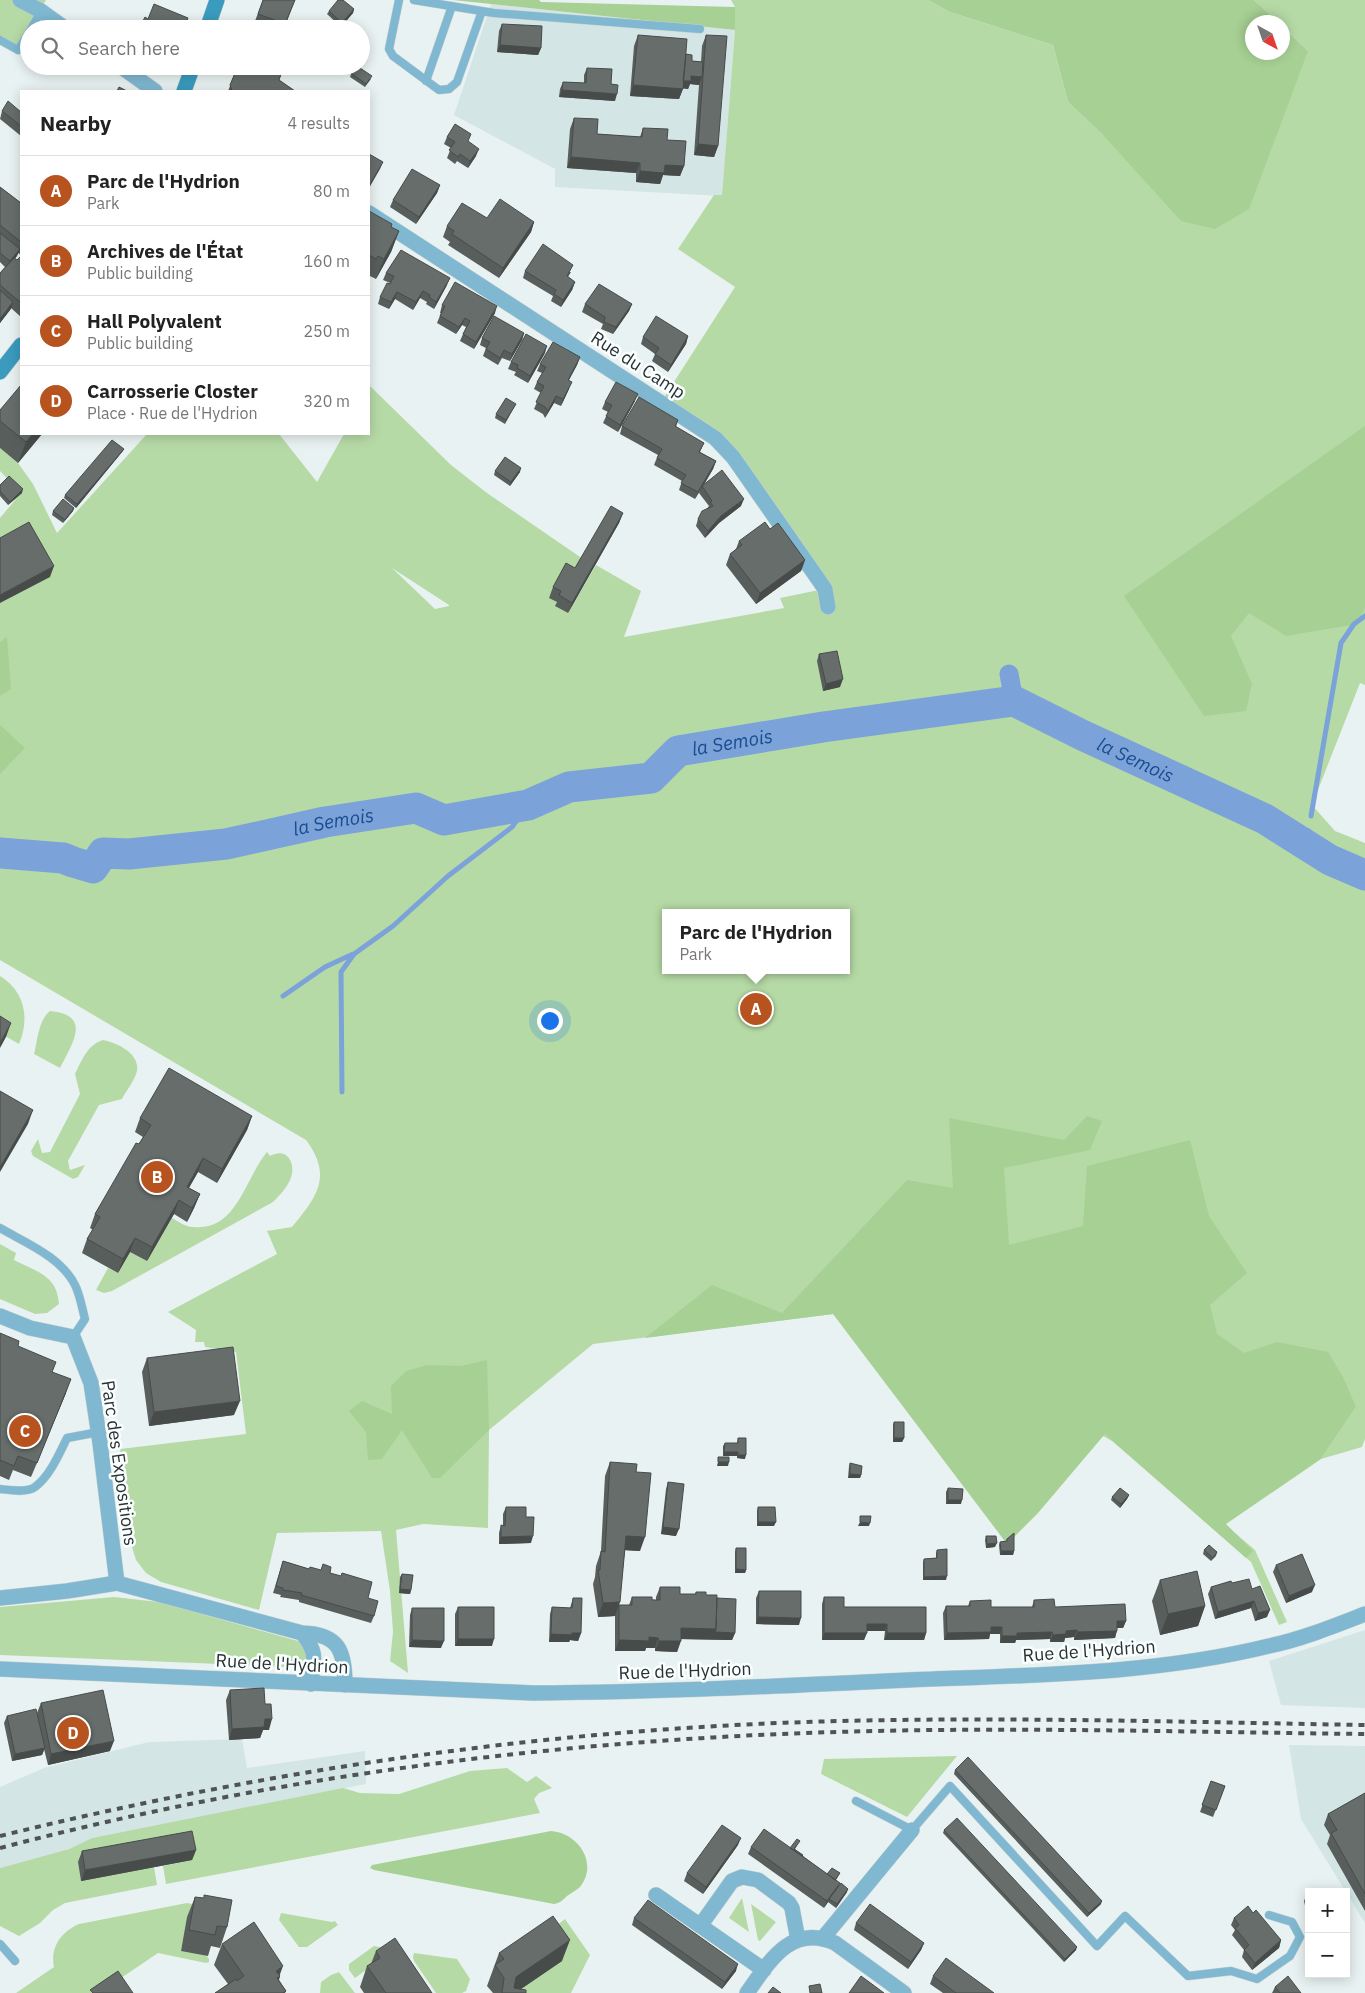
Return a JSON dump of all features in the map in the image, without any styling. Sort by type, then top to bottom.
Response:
[{"type":"main road","points":[[210,20],[218,0]]},
{"type":"main road","points":[[184,90],[190,75]]},
{"type":"main road","points":[[0,372],[20,346]]},
{"type":"street","points":[[20,0],[54,20]]},
{"type":"street","points":[[133,75],[154,90]]},
{"type":"street","name":"Rue du Camp","points":[[370,214],[715,438],[733,457],[825,589],[828,607]]},
{"type":"street","points":[[0,1316],[30,1328],[73,1337]]},
{"type":"street","name":"Parc des Expositions","points":[[73,1337],[91,1383],[99,1432],[117,1583]]},
{"type":"street","points":[[0,1598],[67,1591],[117,1583],[302,1633],[319,1633],[330,1639],[339,1649],[345,1668],[345,1685]]},
{"type":"street","name":"Rue de l'Hydrion","points":[[0,1669],[533,1693],[615,1692],[1103,1672],[1223,1656],[1271,1646],[1365,1614]]},
{"type":"street","points":[[302,1633],[312,1645],[315,1656],[311,1684]]},
{"type":"street","points":[[823,1938],[912,1830]]},
{"type":"street","points":[[700,1926],[732,1881],[742,1877],[753,1878],[789,1903],[792,1908],[798,1940]]},
{"type":"street","points":[[656,1895],[764,1970]]},
{"type":"street","points":[[747,1993],[764,1970],[786,1946],[798,1940],[811,1937],[823,1938],[835,1943],[904,1993]]},
{"type":"lane","points":[[399,0],[389,49],[392,56],[439,90],[449,89],[457,82],[482,11]]},
{"type":"lane","points":[[414,0],[482,11],[700,29]]},
{"type":"lane","points":[[426,81],[452,6]]},
{"type":"lane","points":[[36,20],[41,11]]},
{"type":"lane","points":[[0,40],[18,50],[20,47]]},
{"type":"lane","points":[[0,1228],[60,1265],[75,1285],[85,1319],[73,1337]]},
{"type":"lane","points":[[0,1489],[22,1490],[34,1488],[47,1474],[68,1438],[99,1432]]},
{"type":"lane","points":[[856,1801],[912,1830],[950,1786],[1097,1946],[1126,1916],[1188,1976],[1232,1971],[1257,1979],[1290,1956],[1300,1937],[1292,1922],[1269,1914]]},
{"type":"lane","points":[[0,1944],[15,1961]]},
{"type":"shaded area","points":[[491,4],[735,30],[722,196],[555,187],[555,169],[454,115]]},
{"type":"shaded area","points":[[1365,1630],[1365,1708],[1281,1705],[1269,1661]]},
{"type":"shaded area","points":[[242,1739],[247,1768],[365,1751],[366,1784],[92,1838],[69,1849],[0,1868],[0,1787],[44,1768],[149,1742]]},
{"type":"shaded area","points":[[1289,1745],[1365,1746],[1365,1923],[1350,1899],[1350,1888],[1343,1888],[1301,1819]]},
{"type":"green space","points":[[0,0],[46,0],[35,20],[20,20],[20,46],[18,50],[0,40]]},
{"type":"green space","points":[[453,0],[539,0],[541,2],[735,7],[735,30]]},
{"type":"green space","points":[[731,0],[928,0],[950,12],[1053,45],[1068,102],[1103,135],[1290,60],[1308,51],[1290,34],[1290,15],[1270,15],[1254,0],[1365,0],[1365,685],[1360,683],[1312,805],[1335,831],[1365,843],[1365,1439],[1362,1447],[1321,1459],[1356,1407],[1098,1416],[1255,1550],[1287,1622],[1279,1625],[1251,1562],[1112,1441],[1058,1411],[833,1314],[593,1344],[489,1430],[488,1528],[423,1524],[396,1530],[408,1673],[390,1661],[393,1632],[390,1591],[381,1531],[277,1533],[259,1610],[161,1582],[146,1573],[136,1560],[131,1544],[120,1449],[246,1434],[236,1352],[205,1347],[204,1342],[195,1342],[196,1330],[168,1312],[277,1254],[267,1231],[292,1227],[309,1206],[318,1186],[319,1165],[306,1140],[0,960],[0,518],[21,493],[0,471],[0,448],[18,463],[33,484],[57,533],[146,435],[280,435],[317,482],[343,435],[370,435],[370,386],[451,465],[487,493],[583,559],[571,579],[549,597],[557,602],[556,606],[568,613],[596,565],[641,591],[624,637],[784,608],[780,598],[824,589],[733,457],[661,402],[735,287],[678,249],[714,195],[722,195],[735,30],[735,7]],"holes":[[[392,568],[449,605],[435,609]]]},
{"type":"green space","points":[[928,0],[1254,0],[1270,15],[1245,15],[1245,60],[1290,60],[1290,34],[1308,51],[1249,209],[1215,229],[1181,221],[1103,135],[1068,102],[1053,45],[950,12]]},
{"type":"green space","points":[[1365,426],[1365,608],[1357,624],[1286,636],[1249,613],[1231,636],[1252,684],[1246,711],[1204,716],[1124,596]]},
{"type":"green space","points":[[7,637],[11,689],[0,696],[0,642]]},
{"type":"green space","points":[[0,725],[25,748],[0,774]]},
{"type":"green space","points":[[0,976],[15,989],[23,1006],[24,1025],[19,1044],[0,1033]]},
{"type":"green space","points":[[50,1011],[71,1018],[75,1024],[76,1032],[70,1050],[60,1068],[34,1054],[41,1025]]},
{"type":"green space","points":[[103,1040],[121,1046],[131,1054],[135,1059],[137,1071],[122,1099],[99,1105],[68,1161],[70,1170],[85,1165],[78,1177],[73,1179],[33,1156],[31,1151],[38,1139],[42,1153],[50,1152],[80,1094],[75,1074],[89,1049],[97,1042]]},
{"type":"green space","points":[[1087,1116],[1102,1121],[1090,1150],[1004,1168],[1009,1245],[1083,1226],[1087,1166],[1190,1140],[1209,1216],[1247,1273],[1210,1305],[1217,1334],[1244,1353],[1277,1342],[1328,1352],[1343,1377],[1356,1407],[1321,1459],[1226,1524],[1253,1551],[1246,1558],[1105,1434],[1038,1513],[1007,1544],[833,1314],[645,1338],[712,1285],[782,1313],[907,1180],[953,1188],[949,1118],[1064,1140]]},
{"type":"green space","points":[[267,1152],[270,1156],[282,1153],[286,1155],[292,1169],[288,1183],[273,1202],[112,1291],[104,1293],[96,1290],[108,1268],[118,1273],[130,1252],[147,1261],[172,1218],[190,1227],[208,1226],[220,1221],[238,1201]]},
{"type":"green space","points":[[0,1244],[16,1253],[14,1260],[50,1280],[57,1294],[59,1304],[47,1313],[35,1314],[0,1299]]},
{"type":"green space","points":[[487,1360],[489,1430],[440,1478],[432,1478],[402,1430],[382,1459],[368,1460],[366,1432],[349,1411],[362,1401],[392,1414],[391,1386],[406,1371],[427,1365],[461,1366]]},
{"type":"green space","points":[[114,1597],[159,1602],[298,1641],[307,1647],[308,1657],[301,1665],[290,1667],[0,1655],[0,1607]]},
{"type":"green space","points":[[957,1756],[907,1817],[821,1774],[824,1759]]},
{"type":"green space","points":[[507,1768],[527,1782],[536,1776],[552,1788],[539,1793],[534,1799],[540,1813],[166,1884],[163,1866],[192,1860],[78,1861],[81,1880],[154,1867],[157,1885],[65,1903],[53,1910],[40,1923],[19,1936],[0,1926],[0,1868],[69,1849],[92,1838],[343,1788],[360,1793],[399,1794],[470,1771]]},
{"type":"green space","points":[[551,1831],[570,1837],[577,1843],[583,1851],[587,1868],[585,1878],[580,1887],[554,1904],[370,1868],[372,1865]]},
{"type":"green space","points":[[742,1898],[749,1932],[729,1918]]},
{"type":"green space","points":[[187,1903],[192,1904],[181,1950],[206,1955],[209,1962],[206,1963],[158,1953],[99,1993],[16,1993],[54,1967],[55,1947],[62,1936],[73,1927],[79,1924]]},
{"type":"green space","points":[[751,1904],[776,1922],[760,1941],[758,1940]]},
{"type":"green space","points":[[281,1913],[335,1921],[338,1925],[307,1947],[299,1947],[279,1920]]},
{"type":"green space","points":[[565,1919],[590,1955],[571,1993],[515,1993],[552,1929]]},
{"type":"green space","points":[[374,1946],[403,1951],[366,1970],[355,1978],[349,1970],[349,1964]]},
{"type":"green space","points":[[414,1953],[457,1959],[470,1979],[466,1991],[462,1993],[436,1993],[414,1961]]},
{"type":"green space","points":[[339,1972],[355,1993],[320,1993],[321,1982]]},
{"type":"building","points":[[263,0],[295,0],[287,20],[274,20],[258,14]]},
{"type":"building","points":[[338,0],[343,0],[354,9],[345,20],[339,20],[329,11]]},
{"type":"building","points":[[154,4],[188,18],[187,20],[144,20],[145,17],[148,19]]},
{"type":"building","points":[[502,24],[542,26],[541,48],[500,45]]},
{"type":"building","points":[[638,35],[687,39],[683,89],[633,85]]},
{"type":"building","points":[[706,35],[727,36],[718,146],[698,144]]},
{"type":"building","points":[[686,54],[692,55],[692,61],[703,62],[702,77],[691,76],[691,81],[683,81]]},
{"type":"building","points":[[587,68],[612,69],[611,84],[618,85],[617,94],[562,90],[563,82],[586,83]]},
{"type":"building","points":[[234,75],[281,75],[279,80],[294,90],[232,90],[230,85]]},
{"type":"building","points":[[354,75],[372,76],[366,84]]},
{"type":"building","points":[[8,101],[20,111],[20,125],[2,111]]},
{"type":"building","points":[[574,118],[598,119],[597,134],[642,137],[643,128],[668,129],[667,140],[686,141],[684,166],[665,165],[664,173],[640,171],[640,163],[571,157]]},
{"type":"building","points":[[455,124],[471,134],[468,141],[479,149],[470,161],[460,154],[458,157],[449,150],[455,142],[447,137]]},
{"type":"building","points":[[370,155],[383,162],[370,184]]},
{"type":"building","points":[[412,169],[440,185],[419,217],[393,200]]},
{"type":"building","points":[[0,187],[20,202],[20,241],[0,225]]},
{"type":"building","points":[[500,199],[534,222],[503,268],[452,234],[454,231],[447,226],[462,203],[487,218]]},
{"type":"building","points":[[370,212],[392,224],[391,227],[399,231],[384,259],[378,256],[376,259],[370,256]]},
{"type":"building","points":[[0,233],[20,249],[10,261],[0,253]]},
{"type":"building","points":[[543,244],[573,265],[567,276],[575,282],[563,300],[554,294],[556,290],[525,271]]},
{"type":"building","points":[[401,250],[450,278],[436,302],[423,291],[416,302],[397,292],[391,302],[380,297],[387,283],[390,284],[394,276],[386,273]]},
{"type":"building","points":[[20,257],[20,302],[0,285],[0,273],[14,258],[17,260]]},
{"type":"building","points":[[455,282],[497,306],[476,342],[463,334],[470,321],[465,318],[459,327],[440,316],[445,306],[442,305]]},
{"type":"building","points":[[599,284],[632,304],[616,327],[604,322],[605,317],[585,304]]},
{"type":"building","points":[[0,290],[13,302],[0,319]]},
{"type":"building","points":[[494,316],[524,333],[512,354],[504,350],[500,358],[486,349],[490,342],[482,338]]},
{"type":"building","points":[[656,316],[688,336],[671,365],[655,354],[659,348],[643,337]]},
{"type":"building","points":[[526,334],[547,346],[530,376],[517,368],[518,365],[511,362]]},
{"type":"building","points":[[553,342],[580,357],[568,380],[572,382],[563,399],[556,396],[548,411],[536,402],[544,386],[537,382],[546,367],[540,364]]},
{"type":"building","points":[[616,382],[638,394],[620,425],[606,416],[612,405],[605,402]]},
{"type":"building","points":[[20,386],[20,435],[32,435],[26,442],[0,421],[0,410]]},
{"type":"building","points":[[639,397],[678,420],[675,426],[704,443],[699,452],[716,461],[698,492],[681,483],[686,475],[657,458],[662,449],[622,426]]},
{"type":"building","points":[[506,398],[516,404],[506,420],[496,414]]},
{"type":"building","points":[[112,440],[124,449],[77,504],[65,495]]},
{"type":"building","points":[[505,457],[521,468],[511,482],[495,471]]},
{"type":"building","points":[[722,470],[744,499],[721,516],[708,531],[698,519],[702,511],[713,506],[710,502],[712,501],[702,486]]},
{"type":"building","points":[[9,476],[23,489],[10,502],[0,491],[0,485]]},
{"type":"building","points":[[63,499],[74,508],[65,520],[53,511]]},
{"type":"building","points":[[611,506],[623,513],[572,603],[559,595],[561,591],[553,587],[566,563],[575,568]]},
{"type":"building","points":[[29,522],[54,566],[0,595],[0,538]]},
{"type":"building","points":[[765,522],[770,529],[778,523],[805,560],[760,593],[730,554],[742,545],[739,541]]},
{"type":"building","points":[[837,651],[843,679],[826,684],[819,654]]},
{"type":"building","points":[[0,1016],[11,1023],[0,1043]]},
{"type":"building","points":[[169,1068],[252,1116],[222,1169],[203,1158],[187,1187],[200,1194],[192,1208],[179,1200],[152,1247],[135,1238],[123,1259],[87,1239],[100,1217],[95,1214],[136,1143],[139,1144],[151,1125],[140,1118]]},
{"type":"building","points":[[0,1091],[33,1110],[0,1167]]},
{"type":"building","points":[[0,1333],[19,1341],[18,1346],[56,1362],[52,1372],[71,1379],[37,1463],[18,1456],[14,1466],[0,1460]]},
{"type":"building","points":[[233,1347],[240,1401],[154,1412],[147,1358]]},
{"type":"building","points":[[894,1422],[904,1422],[904,1438],[894,1438]]},
{"type":"building","points":[[738,1438],[746,1438],[746,1455],[738,1455],[738,1452],[724,1452],[725,1443],[738,1443]]},
{"type":"building","points":[[718,1457],[729,1457],[729,1462],[718,1462]]},
{"type":"building","points":[[610,1462],[637,1464],[636,1472],[651,1473],[645,1537],[626,1536],[620,1602],[603,1603],[598,1570],[600,1570],[601,1551],[605,1552]]},
{"type":"building","points":[[850,1463],[862,1466],[861,1475],[850,1474]]},
{"type":"building","points":[[668,1482],[684,1484],[679,1529],[663,1527]]},
{"type":"building","points":[[948,1488],[963,1489],[962,1500],[948,1500]]},
{"type":"building","points":[[1120,1488],[1129,1495],[1121,1504],[1112,1497]]},
{"type":"building","points":[[506,1507],[526,1507],[526,1517],[534,1517],[533,1536],[501,1537],[501,1525],[505,1526]]},
{"type":"building","points":[[758,1507],[775,1507],[776,1522],[758,1522]]},
{"type":"building","points":[[860,1516],[871,1516],[870,1523],[860,1522]]},
{"type":"building","points":[[1014,1533],[1014,1551],[1001,1551],[1000,1542],[1007,1541]]},
{"type":"building","points":[[986,1536],[996,1536],[997,1543],[987,1544]]},
{"type":"building","points":[[1209,1545],[1217,1552],[1213,1558],[1204,1550]]},
{"type":"building","points":[[736,1548],[746,1548],[746,1570],[736,1569]]},
{"type":"building","points":[[947,1549],[947,1576],[924,1577],[924,1559],[937,1558],[937,1550]]},
{"type":"building","points":[[1302,1554],[1315,1585],[1289,1596],[1276,1565]]},
{"type":"building","points":[[283,1561],[309,1569],[310,1567],[321,1570],[323,1564],[331,1567],[330,1573],[341,1576],[342,1573],[372,1582],[368,1598],[378,1601],[374,1616],[301,1595],[302,1593],[283,1590],[283,1588],[276,1586]]},
{"type":"building","points":[[1197,1571],[1205,1606],[1168,1614],[1160,1580]]},
{"type":"building","points":[[402,1574],[413,1575],[411,1590],[400,1589]]},
{"type":"building","points":[[1249,1579],[1252,1589],[1260,1586],[1270,1610],[1258,1613],[1254,1601],[1218,1612],[1211,1587],[1231,1581],[1232,1583]]},
{"type":"building","points":[[660,1587],[680,1587],[680,1594],[706,1592],[706,1595],[717,1595],[716,1629],[681,1628],[681,1641],[659,1641],[658,1638],[649,1637],[649,1641],[619,1640],[619,1605],[632,1605],[632,1597],[652,1597],[652,1600],[660,1600]]},
{"type":"building","points":[[759,1591],[801,1591],[801,1618],[758,1617]]},
{"type":"building","points":[[824,1597],[844,1597],[844,1607],[926,1607],[926,1633],[887,1633],[887,1624],[867,1624],[867,1633],[824,1633]]},
{"type":"building","points":[[573,1598],[582,1598],[581,1633],[572,1633],[572,1635],[551,1634],[552,1607],[572,1608]]},
{"type":"building","points":[[717,1598],[736,1599],[735,1633],[715,1632]]},
{"type":"building","points":[[1054,1599],[1055,1607],[1125,1604],[1126,1621],[1117,1621],[1117,1631],[1077,1632],[1077,1630],[1066,1631],[1066,1634],[1053,1635],[1052,1632],[1017,1633],[1017,1636],[1002,1636],[1002,1627],[991,1627],[991,1632],[947,1633],[946,1606],[970,1606],[970,1601],[991,1600],[991,1607],[1034,1607],[1034,1600]]},
{"type":"building","points":[[458,1607],[494,1607],[494,1639],[458,1639]]},
{"type":"building","points":[[412,1608],[444,1608],[444,1641],[412,1640]]},
{"type":"building","points":[[264,1688],[265,1704],[271,1704],[272,1719],[265,1719],[264,1727],[232,1729],[230,1690]]},
{"type":"building","points":[[103,1690],[114,1741],[51,1754],[41,1703]]},
{"type":"building","points":[[36,1709],[45,1748],[15,1754],[7,1716]]},
{"type":"building","points":[[968,1757],[1102,1901],[1089,1913],[955,1770]]},
{"type":"building","points":[[1211,1781],[1225,1786],[1216,1810],[1202,1805]]},
{"type":"building","points":[[1365,1793],[1365,1894],[1331,1833],[1337,1830],[1328,1814]]},
{"type":"building","points":[[957,1818],[1077,1947],[1065,1959],[944,1830]]},
{"type":"building","points":[[722,1825],[741,1838],[706,1887],[687,1873]]},
{"type":"building","points":[[764,1829],[840,1883],[827,1901],[751,1847]]},
{"type":"building","points":[[192,1831],[196,1850],[85,1870],[82,1851]]},
{"type":"building","points":[[797,1839],[800,1841],[794,1849],[802,1856],[790,1848]]},
{"type":"building","points":[[832,1868],[840,1873],[835,1880],[827,1874]]},
{"type":"building","points":[[841,1883],[848,1889],[837,1904],[829,1899]]},
{"type":"building","points":[[204,1895],[232,1900],[227,1927],[217,1926],[215,1935],[189,1930],[195,1897],[204,1898]]},
{"type":"building","points":[[648,1900],[738,1964],[725,1982],[634,1918]]},
{"type":"building","points":[[870,1904],[924,1943],[911,1962],[856,1923]]},
{"type":"building","points":[[1248,1906],[1253,1913],[1256,1910],[1281,1940],[1255,1963],[1244,1950],[1249,1945],[1235,1928],[1239,1925],[1234,1918]]},
{"type":"building","points":[[553,1916],[570,1940],[516,1977],[514,1988],[526,1990],[526,1993],[502,1993],[504,1978],[495,1965],[504,1959],[499,1953]]},
{"type":"building","points":[[254,1922],[283,1966],[276,1971],[280,1976],[277,1978],[286,1991],[283,1993],[215,1993],[244,1976],[222,1944]]},
{"type":"building","points":[[395,1938],[432,1993],[386,1993],[367,1966],[380,1958],[376,1951]]},
{"type":"building","points":[[946,1958],[994,1993],[956,1993],[933,1976]]},
{"type":"building","points":[[118,1971],[133,1993],[93,1993],[90,1990]]},
{"type":"building","points":[[861,1976],[884,1993],[849,1993]]},
{"type":"building","points":[[1288,1976],[1301,1993],[1280,1993],[1275,1987]]},
{"type":"building","points":[[820,1984],[822,1993],[810,1993],[809,1986]]},
{"type":"building","points":[[773,1987],[781,1993],[768,1993]]},
{"type":"waterway","points":[[1311,816],[1341,643],[1354,624],[1365,616]]},
{"type":"waterway","points":[[1009,674],[1014,701]]},
{"type":"waterway","name":"la Semois","points":[[0,853],[63,858],[93,868],[103,853],[129,854],[226,844],[325,822],[416,808],[444,820],[528,805],[569,787],[651,778],[678,751],[823,727],[1014,701],[1082,735],[1265,819],[1330,860],[1365,875]]},
{"type":"waterway","points":[[342,1092],[341,972],[354,954],[393,926],[448,876],[512,827],[528,805]]},
{"type":"waterway","points":[[1307,845],[1309,831]]},
{"type":"waterway","points":[[283,996],[325,967],[353,954]]},
{"type":"railway","points":[[0,1836],[199,1792],[299,1774],[400,1758],[602,1734],[704,1727],[876,1720],[1086,1720],[1365,1725]]},
{"type":"railway","points":[[0,1848],[199,1802],[299,1784],[400,1768],[602,1745],[704,1738],[876,1731],[1086,1730],[1365,1734]]},
{"type":"place","name":"Parc de l'Hydrion","points":[[756,1009]]},
{"type":"place","name":"Archives de l'État","points":[[157,1177]]},
{"type":"place","name":"Hall Polyvalent","points":[[25,1431]]},
{"type":"place","name":"Carrosserie Closter","points":[[73,1733]]}]
